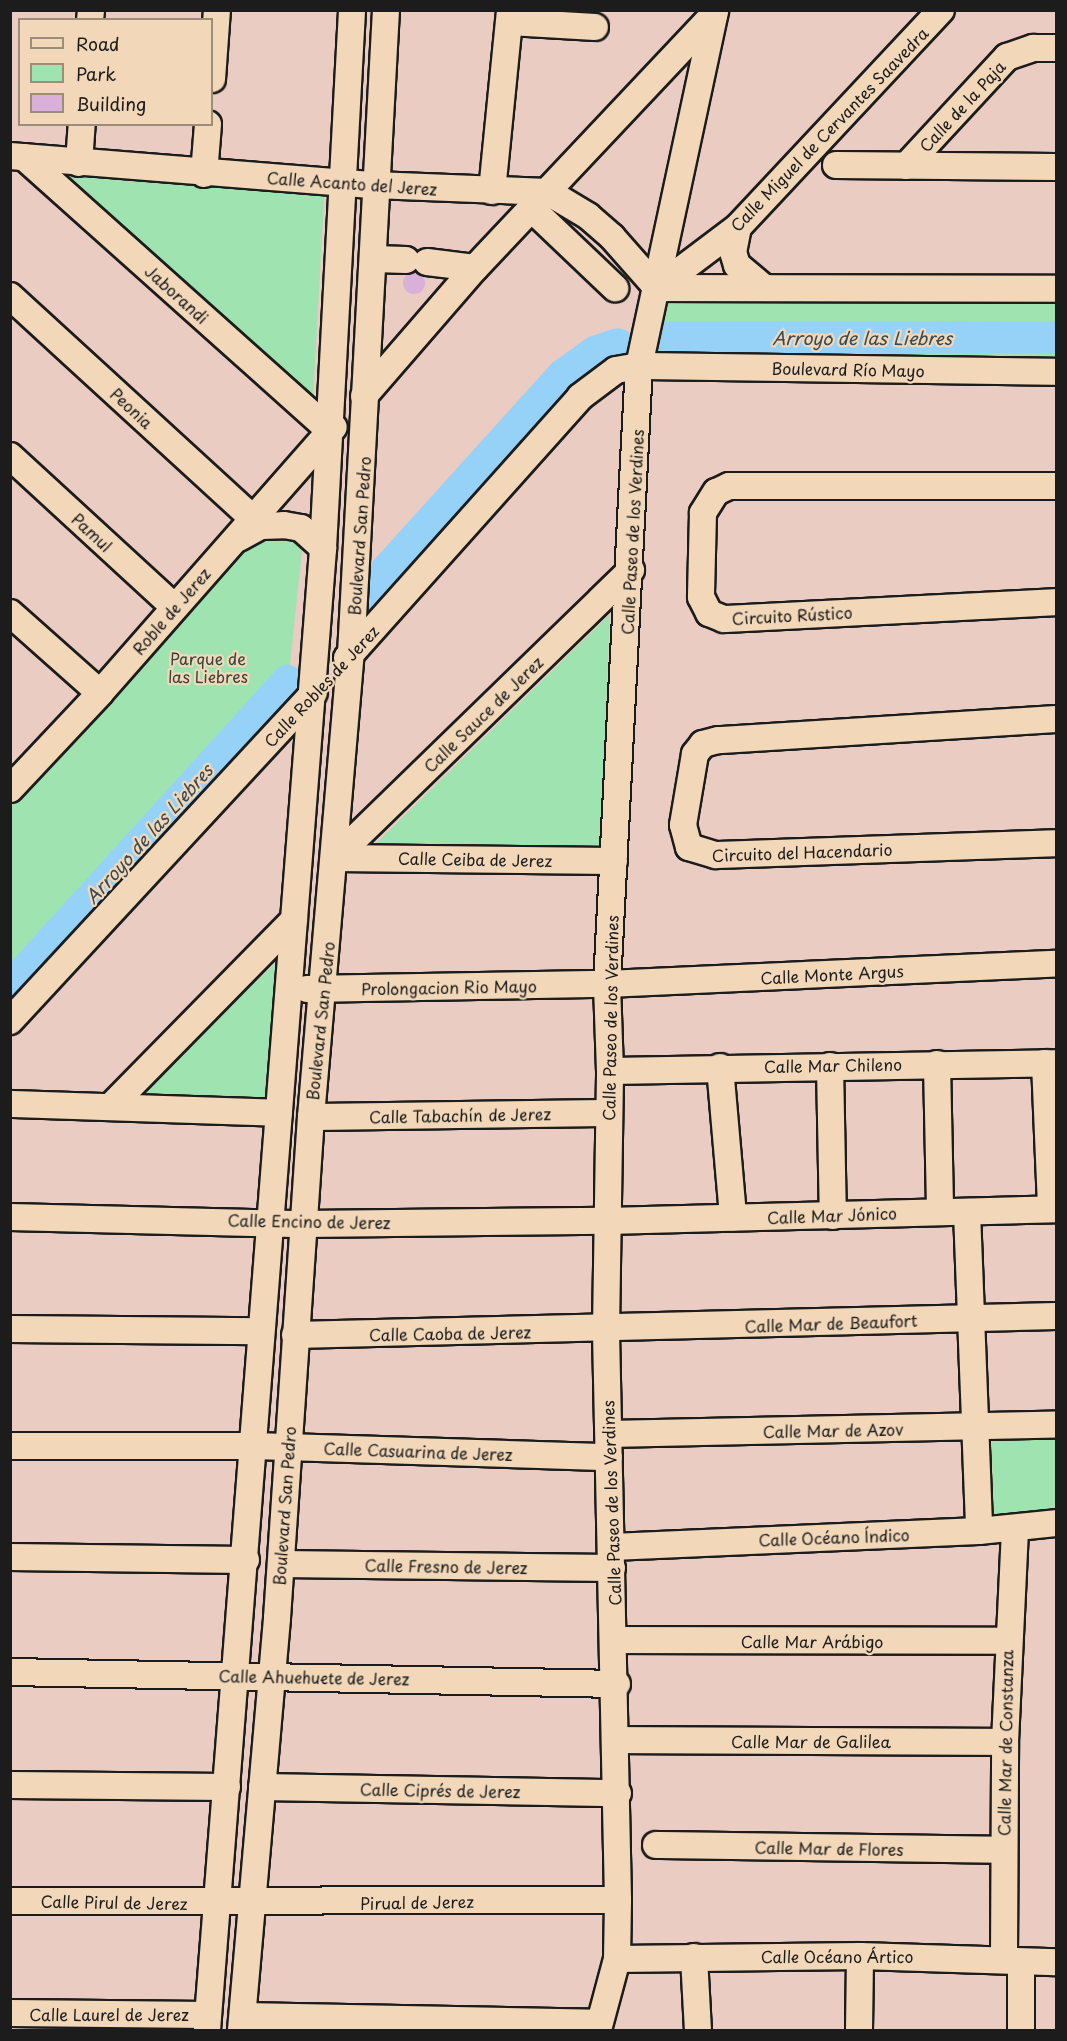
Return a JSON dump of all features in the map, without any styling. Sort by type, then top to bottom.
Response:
[{"type":"street","points":[[213,65],[217,10]]},
{"type":"street","points":[[323,548],[352,10]]},
{"type":"street","name":"Boulevard San Pedro","points":[[242,2023],[289,1448],[311,1117],[325,989],[355,598],[368,393],[374,259],[374,185],[386,10]]},
{"type":"street","name":"Calle Miguel de Cervantes Saavedra","points":[[657,288],[738,227],[941,10]]},
{"type":"street","name":"Roble de Jerez","points":[[13,781],[100,693],[330,431],[368,393],[475,268],[716,11]]},
{"type":"street","name":"Calle Paseo de los Verdines","points":[[598,2027],[617,1959],[618,1793],[606,1330],[610,1071],[607,984],[631,570],[640,357],[647,319],[657,288],[716,11]]},
{"type":"street","points":[[492,191],[510,16],[595,27]]},
{"type":"street","name":"Calle de la Paja","points":[[906,166],[1007,57],[1033,48],[1056,48]]},
{"type":"street","points":[[79,163],[82,126]]},
{"type":"street","points":[[204,174],[208,126]]},
{"type":"street","name":"Calle Acanto del Jerez","points":[[17,156],[204,174],[492,191],[540,201],[588,216],[612,237],[657,288]]},
{"type":"street","name":"Jaborandi","points":[[17,156],[330,431]]},
{"type":"street","name":"Calle de la Paja","points":[[836,165],[1056,168]]},
{"type":"street","points":[[540,201],[615,288]]},
{"type":"street","points":[[738,227],[733,252],[737,265],[764,288]]},
{"type":"street","points":[[374,259],[475,268]]},
{"type":"street","points":[[657,288],[1056,290]]},
{"type":"street","name":"Peonia","points":[[10,296],[253,519]]},
{"type":"street","name":"Boulevard Río Mayo","points":[[640,357],[1056,372]]},
{"type":"street","name":"Calle Robles de Jerez","points":[[10,1021],[580,397],[616,370],[640,357]]},
{"type":"street","name":"Pamul","points":[[10,456],[174,607]]},
{"type":"street","name":"Circuito Rústico","points":[[1056,486],[729,486],[716,492],[703,513],[701,597],[709,613],[724,619],[1056,602]]},
{"type":"street","points":[[231,542],[261,526],[284,525],[301,528],[323,548]]},
{"type":"street","name":"Boulevard San Pedro","points":[[208,2023],[246,1560],[268,1221],[290,988],[323,548]]},
{"type":"street","name":"Calle Sauce de Jerez","points":[[335,858],[631,570]]},
{"type":"street","points":[[10,613],[100,693]]},
{"type":"street","name":"Circuito del Hacendario","points":[[1056,719],[718,740],[703,744],[695,754],[684,825],[689,847],[716,855],[1056,843]]},
{"type":"street","name":"Calle Ceiba de Jerez","points":[[335,858],[614,861]]},
{"type":"street","points":[[111,1106],[294,920]]},
{"type":"street","name":"Calle Monte Argus","points":[[607,984],[1056,964]]},
{"type":"street","name":"Prolongacion Rio Mayo","points":[[290,988],[607,984]]},
{"type":"street","points":[[1051,1063],[1054,1209]]},
{"type":"street","name":"Calle Mar Chileno","points":[[610,1071],[720,1067],[1051,1063]]},
{"type":"street","points":[[937,1064],[940,1210]]},
{"type":"street","points":[[830,1066],[833,1216]]},
{"type":"street","points":[[720,1067],[732,1217]]},
{"type":"street","points":[[10,1104],[279,1113]]},
{"type":"street","name":"Calle Tabachín de Jerez","points":[[311,1117],[609,1113]]},
{"type":"street","name":"Calle Mar Jónico","points":[[607,1221],[833,1216],[940,1210],[967,1212],[1054,1209]]},
{"type":"street","points":[[967,1212],[979,1531]]},
{"type":"street","name":"Calle Encino de Jerez","points":[[10,1217],[268,1221],[303,1224],[607,1221]]},
{"type":"street","name":"Calle Mar de Beaufort","points":[[606,1330],[1056,1316]]},
{"type":"street","points":[[10,1329],[261,1331]]},
{"type":"street","name":"Calle Caoba de Jerez","points":[[295,1335],[606,1330]]},
{"type":"street","name":"Calle Mar de Azov","points":[[609,1446],[1056,1425]]},
{"type":"street","name":"Calle Casuarina de Jerez","points":[[10,1446],[289,1448],[609,1446]]},
{"type":"street","name":"Calle Océano Índico","points":[[612,1558],[979,1531],[1056,1523]]},
{"type":"street","name":"Calle Mar de Constanza","points":[[1015,1528],[1008,1641],[1003,1850],[1021,2031]]},
{"type":"street","points":[[10,1557],[246,1560]]},
{"type":"street","name":"Calle Fresno de Jerez","points":[[280,1564],[612,1558]]},
{"type":"street","name":"Calle Mar Arábigo","points":[[615,1640],[1008,1641]]},
{"type":"street","name":"Calle Ahuehuete de Jerez","points":[[10,1672],[270,1675],[616,1684]]},
{"type":"street","name":"Calle Mar de Galilea","points":[[617,1740],[1005,1742]]},
{"type":"street","points":[[10,1785],[227,1787]]},
{"type":"street","name":"Calle Ciprés de Jerez","points":[[262,1788],[618,1793]]},
{"type":"street","name":"Calle Mar de Flores","points":[[656,1845],[1003,1850]]},
{"type":"street","name":"Pirual de Jerez","points":[[217,1903],[618,1900]]},
{"type":"street","name":"Calle Pirul de Jerez","points":[[10,1901],[217,1903]]},
{"type":"street","points":[[859,2031],[860,1956]]},
{"type":"street","name":"Calle Océano Ártico","points":[[617,1959],[860,1956],[1056,1962]]},
{"type":"street","points":[[694,1957],[698,2031]]},
{"type":"street","name":"Calle Laurel de Jerez","points":[[10,2013],[208,2023]]},
{"type":"street","points":[[242,2023],[598,2027]]},
{"type":"green space","points":[[42,161],[325,184],[313,399]]},
{"type":"green space","points":[[1056,297],[1056,362],[660,360],[653,353],[665,306],[671,299]]},
{"type":"green space","name":"Parque de las Liebres","points":[[261,531],[303,541],[290,665],[11,976],[11,799],[234,549]]},
{"type":"green space","points":[[610,614],[600,852],[366,853]]},
{"type":"green space","points":[[279,960],[268,1100],[126,1101]]},
{"type":"green space","points":[[1056,1431],[1056,1512],[994,1517],[991,1432]]},
{"type":"building","points":[[414,272],[422,275],[425,283],[422,291],[414,294],[406,291],[403,283],[406,275]]},
{"type":"waterway","name":"Arroyo de las Liebres","points":[[667,337],[1056,338]]},
{"type":"waterway","name":"Arroyo de las Liebres","points":[[363,596],[563,375],[595,352],[618,344]]},
{"type":"waterway","name":"Arroyo de las Liebres","points":[[10,987],[287,681]]}]
